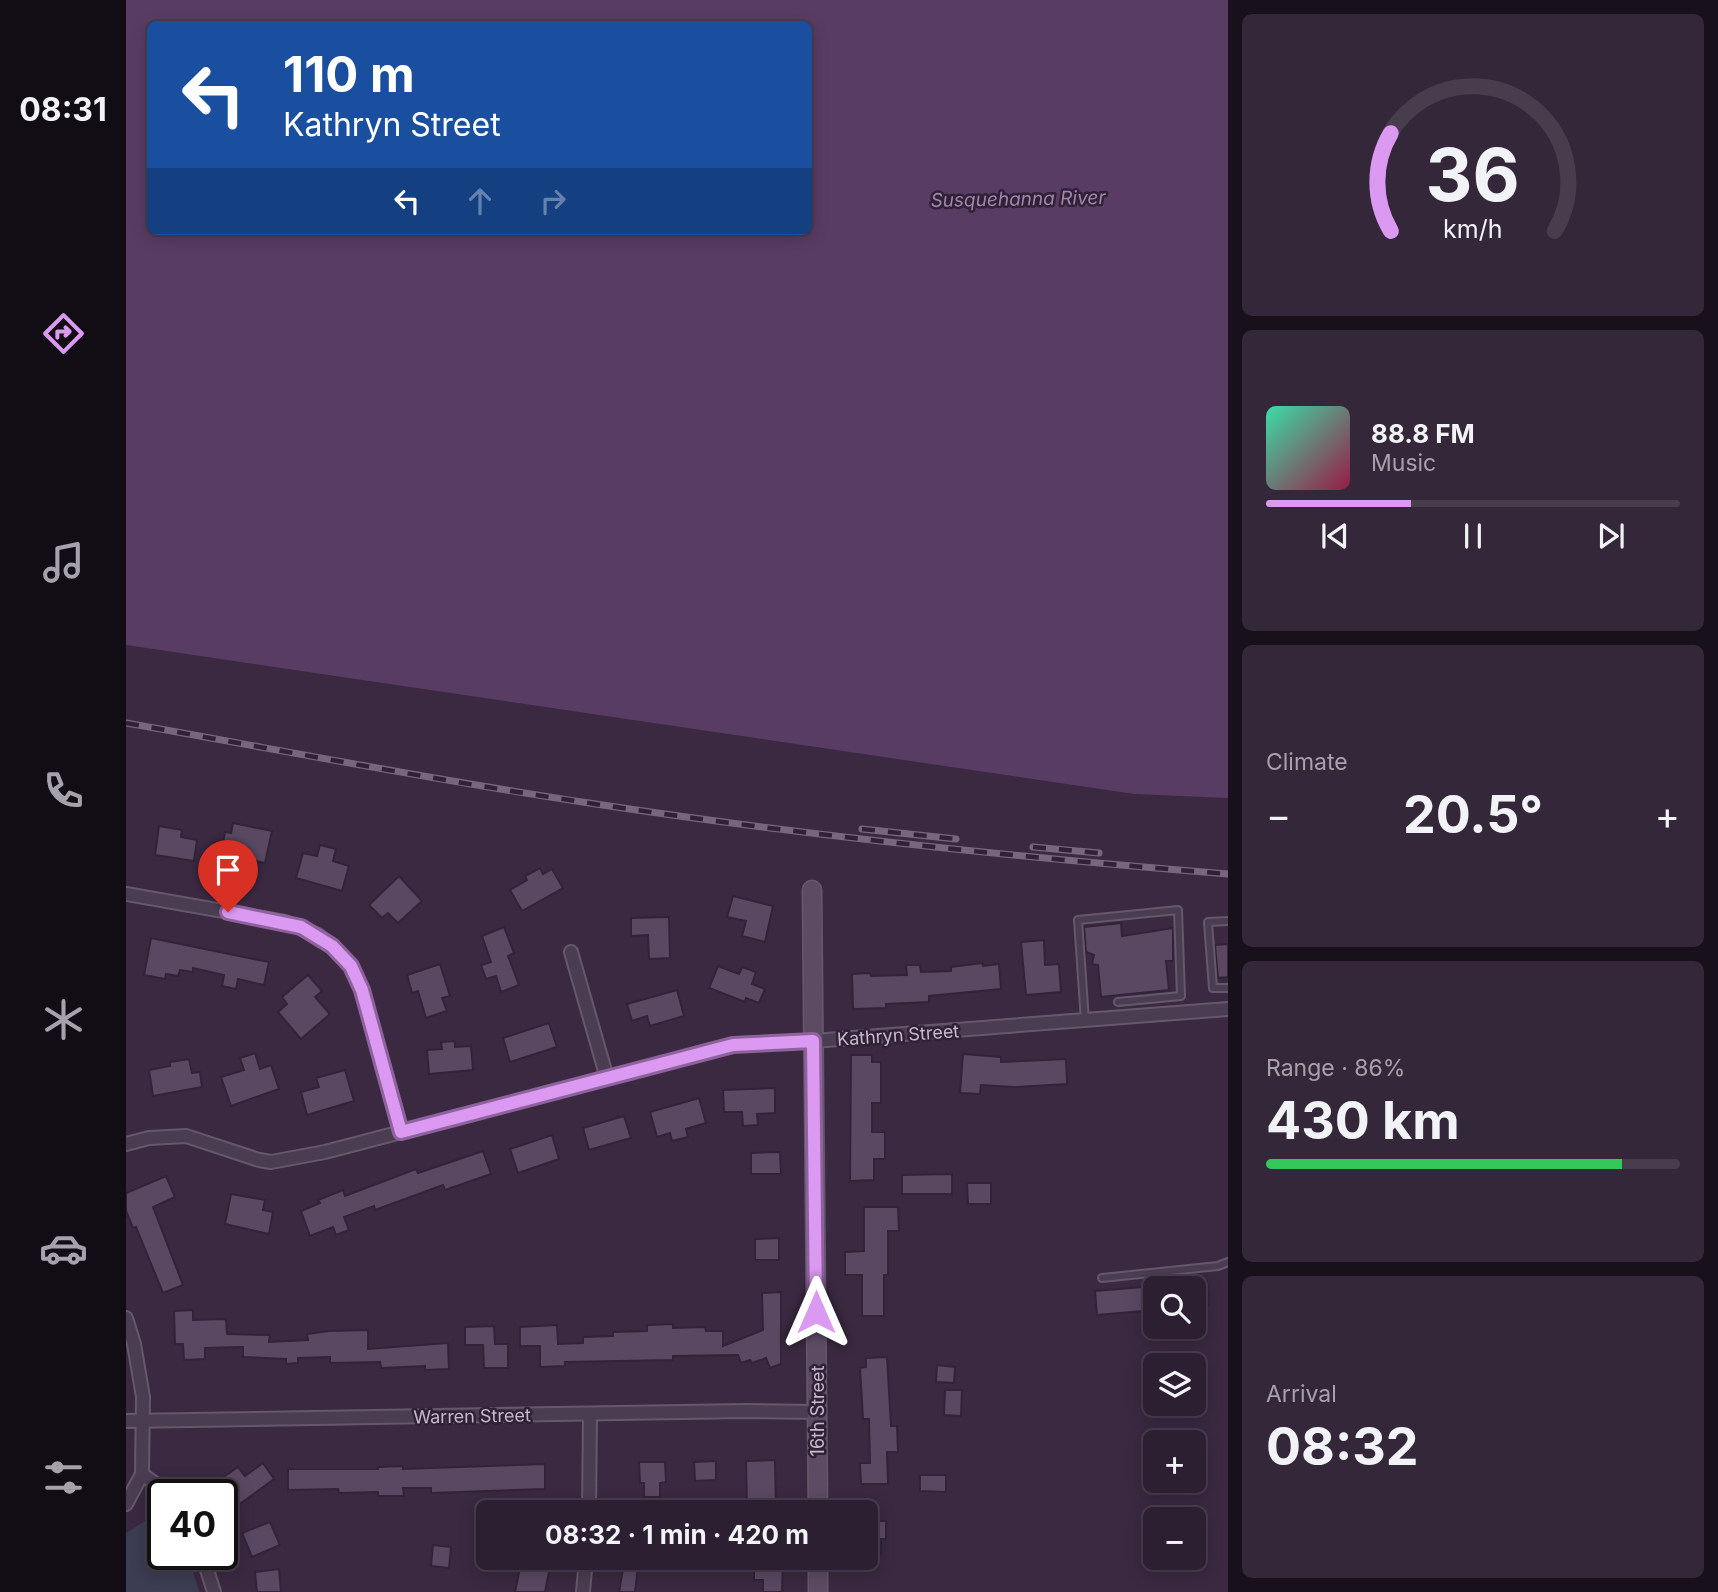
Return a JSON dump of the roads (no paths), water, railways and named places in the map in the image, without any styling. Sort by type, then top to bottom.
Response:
[{"type":"street","name":"16th Street","points":[[812,890],[818,1500]]},
{"type":"street","points":[[126,894],[285,922],[318,935],[332,946],[351,966],[362,990],[401,1132]]},
{"type":"street","points":[[571,952],[607,1078]]},
{"type":"street","name":"Kathryn Street","points":[[126,1144],[149,1138],[186,1136],[259,1160],[282,1161],[733,1045],[1228,1009]]},
{"type":"street","points":[[126,1318],[140,1373],[142,1421],[142,1474],[126,1504]]},
{"type":"street","name":"Warren Street","points":[[126,1421],[817,1412]]},
{"type":"street","points":[[589,1500],[590,1414]]},
{"type":"street","points":[[142,1474],[149,1479]]},
{"type":"street","points":[[207,1570],[214,1592]]},
{"type":"street","points":[[583,1592],[585,1570]]},
{"type":"street","points":[[818,1570],[818,1592]]},
{"type":"lane","points":[[1085,1021],[1078,920],[1178,910],[1181,996],[1118,1002]]},
{"type":"lane","points":[[1228,921],[1208,922],[1213,988],[1228,988]]},
{"type":"lane","points":[[1102,1278],[1217,1266],[1228,1262]]},
{"type":"water","name":"Susquehanna River","points":[[126,0],[1228,0],[1228,798],[1134,794],[126,645]]},
{"type":"railway","points":[[126,723],[473,785],[669,815],[908,844],[1228,874]]},
{"type":"railway","points":[[862,829],[956,839]]},
{"type":"railway","points":[[1033,847],[1099,853]]}]
